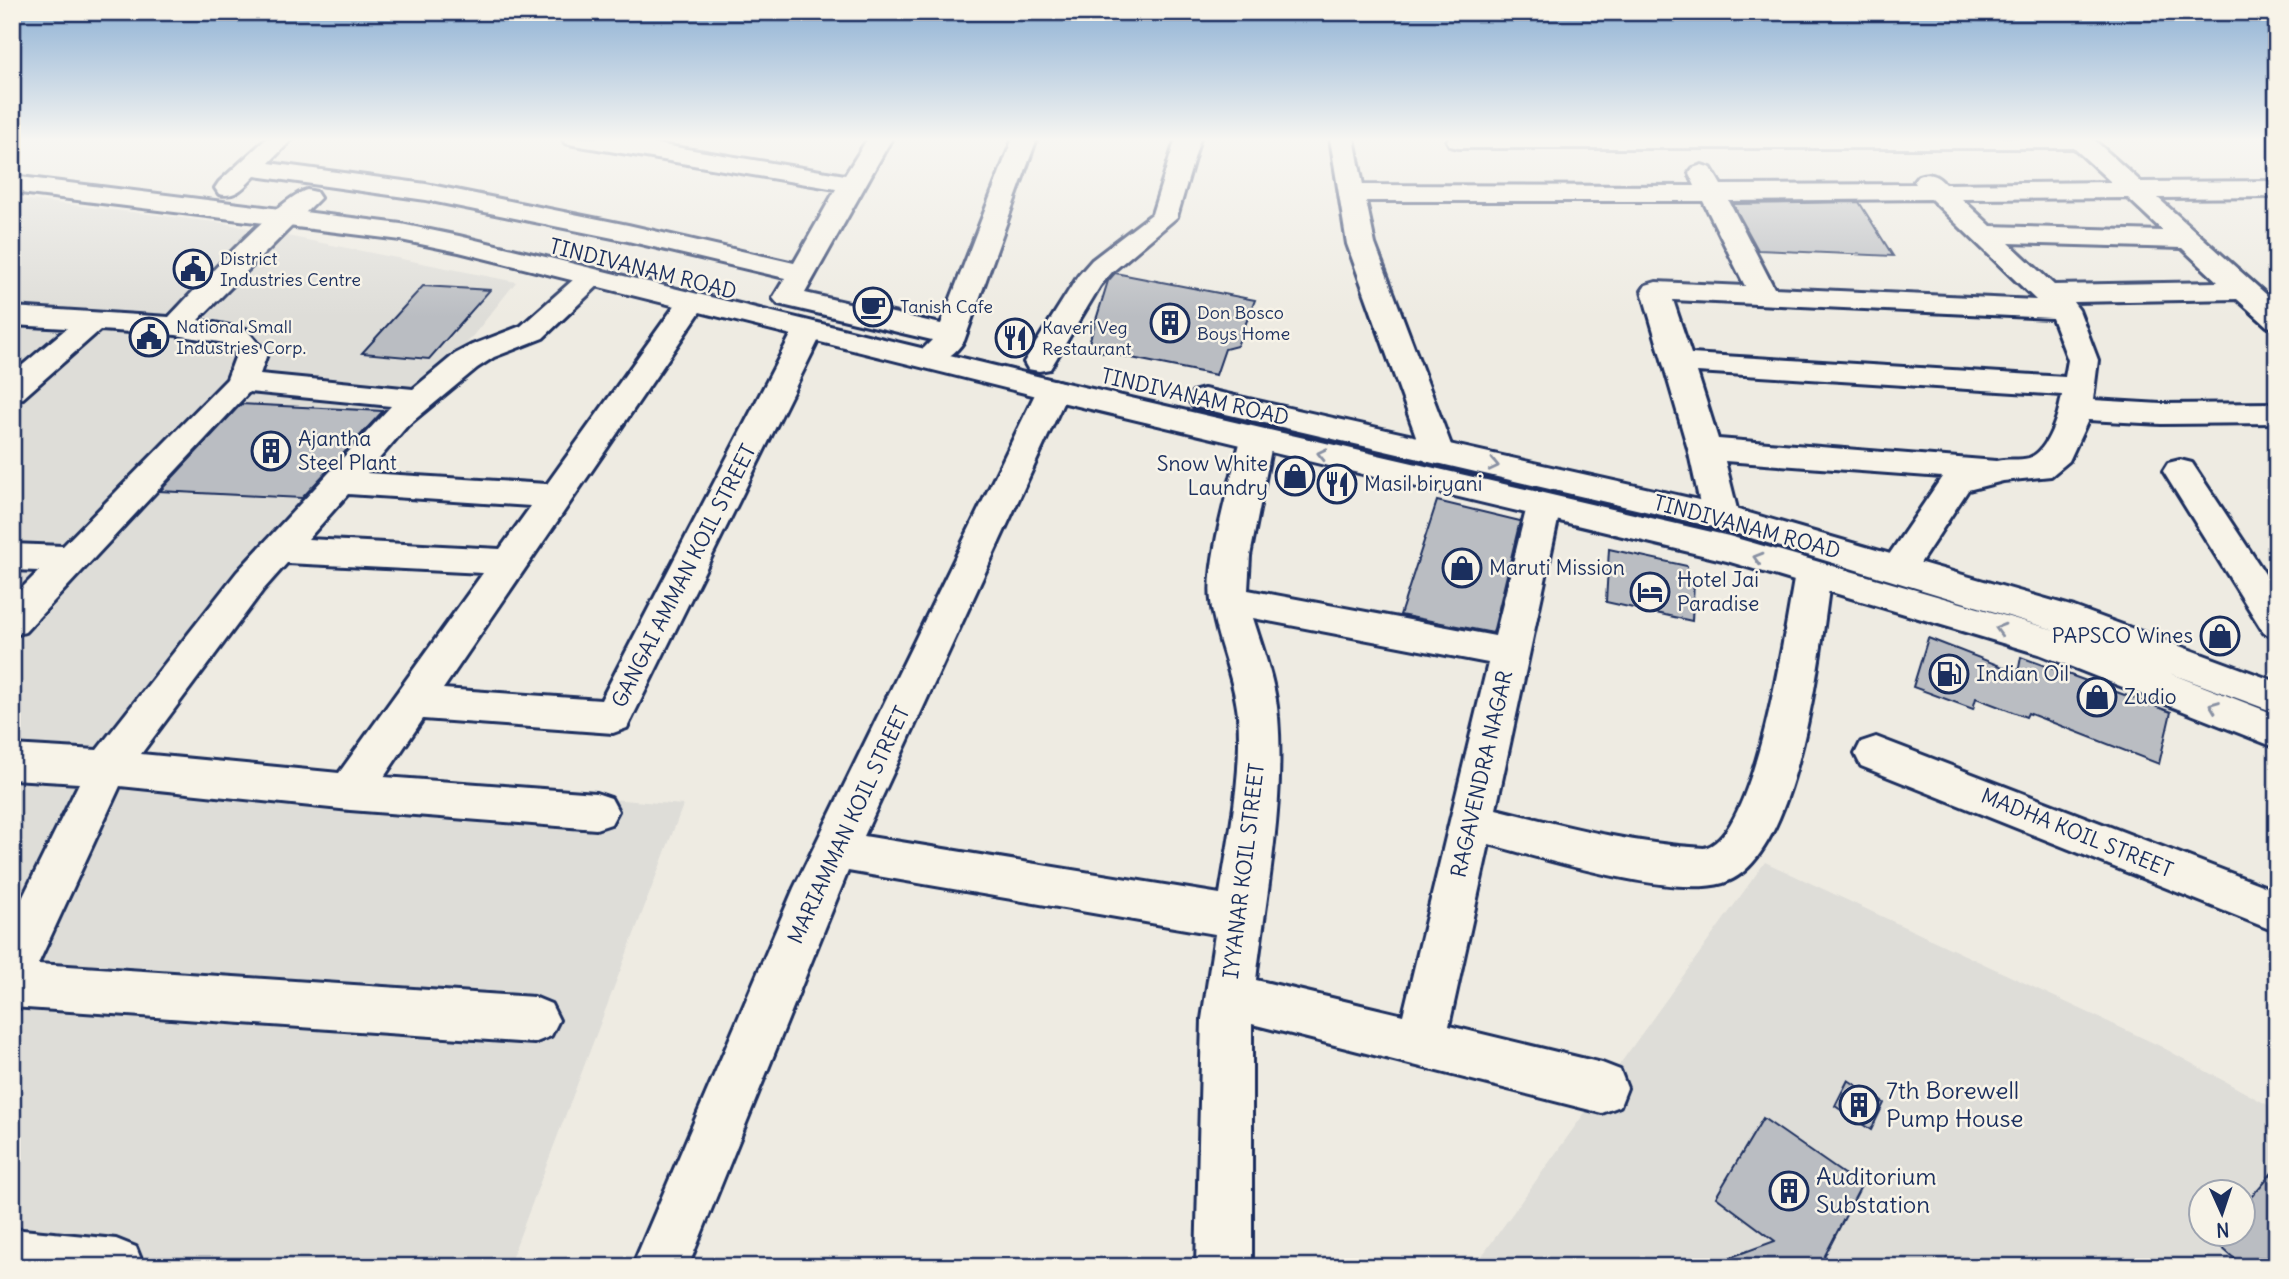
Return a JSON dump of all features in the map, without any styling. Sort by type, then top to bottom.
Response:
[{"type":"main road","points":[[173,198],[295,208],[808,331],[942,345]]},
{"type":"main road","name":"TINDIVANAM ROAD","points":[[275,198],[295,208],[426,216],[942,345]]},
{"type":"main road","points":[[450,198],[802,273]]},
{"type":"main road","points":[[844,198],[789,298],[1257,439],[1729,550],[2051,643],[2277,732]]},
{"type":"main road","points":[[942,345],[1001,198]]},
{"type":"main road","name":"MARIAMMAN KOIL STREET","points":[[660,1267],[836,850],[1088,282],[1102,266],[1164,218],[1170,198]]},
{"type":"main road","points":[[1353,198],[1362,244],[1437,453]]},
{"type":"main road","points":[[1715,198],[1764,296]]},
{"type":"main road","points":[[1705,449],[2003,470],[2039,468],[2057,453],[2078,398],[2083,360],[2055,302],[1942,198]]},
{"type":"main road","points":[[2141,198],[2277,320]]},
{"type":"main road","points":[[176,326],[295,208]]},
{"type":"main road","points":[[1982,234],[2188,240]]},
{"type":"main road","points":[[12,970],[107,768],[250,581],[416,399],[483,351],[532,332],[592,278]]},
{"type":"main road","points":[[1721,517],[1705,449],[1656,291],[2055,302],[2244,290]]},
{"type":"main road","points":[[350,792],[691,303]]},
{"type":"main road","points":[[12,316],[176,326],[235,335],[252,354],[241,382],[12,622]]},
{"type":"main road","points":[[12,391],[94,320]]},
{"type":"main road","name":"GANGAI AMMAN KOIL STREET","points":[[412,703],[613,717],[808,331]]},
{"type":"main road","points":[[1677,362],[2078,398],[2161,414],[2277,413]]},
{"type":"main road","name":"TINDIVANAM ROAD","points":[[1046,376],[1437,453],[1721,517],[2061,617],[2277,698]]},
{"type":"main road","points":[[241,382],[416,399]]},
{"type":"main road","name":"IYYANAR KOIL STREET","points":[[1224,1267],[1228,996],[1259,774],[1258,715],[1249,669],[1229,600],[1232,556],[1257,439]]},
{"type":"main road","points":[[1898,568],[1956,482],[2003,470]]},
{"type":"main road","points":[[2180,471],[2277,623]]},
{"type":"main road","points":[[340,481],[557,496]]},
{"type":"main road","name":"RAGAVENDRA NAGAR","points":[[1421,1043],[1545,506]]},
{"type":"main road","points":[[278,550],[511,562]]},
{"type":"main road","points":[[12,557],[73,559]]},
{"type":"main road","points":[[1471,821],[1616,857],[1701,868],[1721,865],[1739,850],[1756,823],[1780,759],[1812,574]]},
{"type":"main road","points":[[1229,600],[1510,653]]},
{"type":"main road","name":"MADHA KOIL STREET","points":[[1877,754],[2277,912]]},
{"type":"main road","points":[[12,762],[596,811]]},
{"type":"main road","points":[[836,850],[1240,918]]},
{"type":"main road","points":[[12,985],[534,1020]]},
{"type":"main road","points":[[1228,996],[1602,1088]]},
{"type":"main road","points":[[12,1256],[116,1267]]},
{"type":"shaded area","points":[[12,198],[223,223],[516,282],[133,760],[683,805],[508,1267],[12,1267]]},
{"type":"shaded area","points":[[1765,862],[2160,1046],[2277,1110],[2277,1267],[1474,1267]]},
{"type":"building","points":[[1859,202],[1893,256],[1758,250],[1733,204]]},
{"type":"building","name":"Don Bosco Boys Home","points":[[1115,273],[1255,300],[1237,346],[1225,349],[1216,375],[1087,349],[1108,281]]},
{"type":"building","points":[[423,286],[490,290],[429,359],[362,353]]},
{"type":"building","name":"Ajantha Steel Plant","points":[[241,404],[383,411],[302,498],[160,491]]},
{"type":"building","name":"Maruti Mission","points":[[1437,501],[1520,521],[1493,633],[1400,615]]},
{"type":"building","name":"Hotel Jai Paradise","points":[[1609,549],[1687,566],[1687,575],[1694,581],[1692,621],[1606,602]]},
{"type":"building","points":[[1928,638],[2018,673],[2021,657],[2171,712],[2159,764],[2028,713],[2026,717],[1976,698],[1973,709],[1913,687]]},
{"type":"building","name":"7th Borewell Pump House","points":[[1848,1080],[1884,1103],[1871,1130],[1835,1106]]},
{"type":"building","name":"Auditorium Substation","points":[[1763,1118],[1861,1186],[1819,1267],[1713,1267],[1712,1264],[1775,1241],[1716,1197]]},
{"type":"building","points":[[2277,1167],[2277,1267],[2244,1267],[2222,1248],[2258,1248],[2258,1189]]},
{"type":"place","name":"District Industries Centre","points":[[193,269]]},
{"type":"place","name":"Tanish Cafe","points":[[873,307]]},
{"type":"place","name":"Don Bosco Boys Home","points":[[1170,323]]},
{"type":"place","name":"National Small Industries Corp.","points":[[149,337]]},
{"type":"place","name":"Kaveri Veg Restaurant","points":[[1015,338]]},
{"type":"place","name":"Ajantha Steel Plant","points":[[271,451]]},
{"type":"place","name":"Snow White Laundry","points":[[1295,476]]},
{"type":"place","name":"Masil biryani","points":[[1337,484]]},
{"type":"place","name":"Maruti Mission","points":[[1462,568]]},
{"type":"place","name":"Hotel Jai Paradise","points":[[1650,592]]},
{"type":"place","name":"PAPSCO Wines","points":[[2220,636]]},
{"type":"place","name":"Indian Oil","points":[[1949,674]]},
{"type":"place","name":"Zudio","points":[[2097,697]]},
{"type":"place","name":"7th Borewell Pump House","points":[[1859,1105]]},
{"type":"place","name":"Auditorium Substation","points":[[1789,1191]]}]
